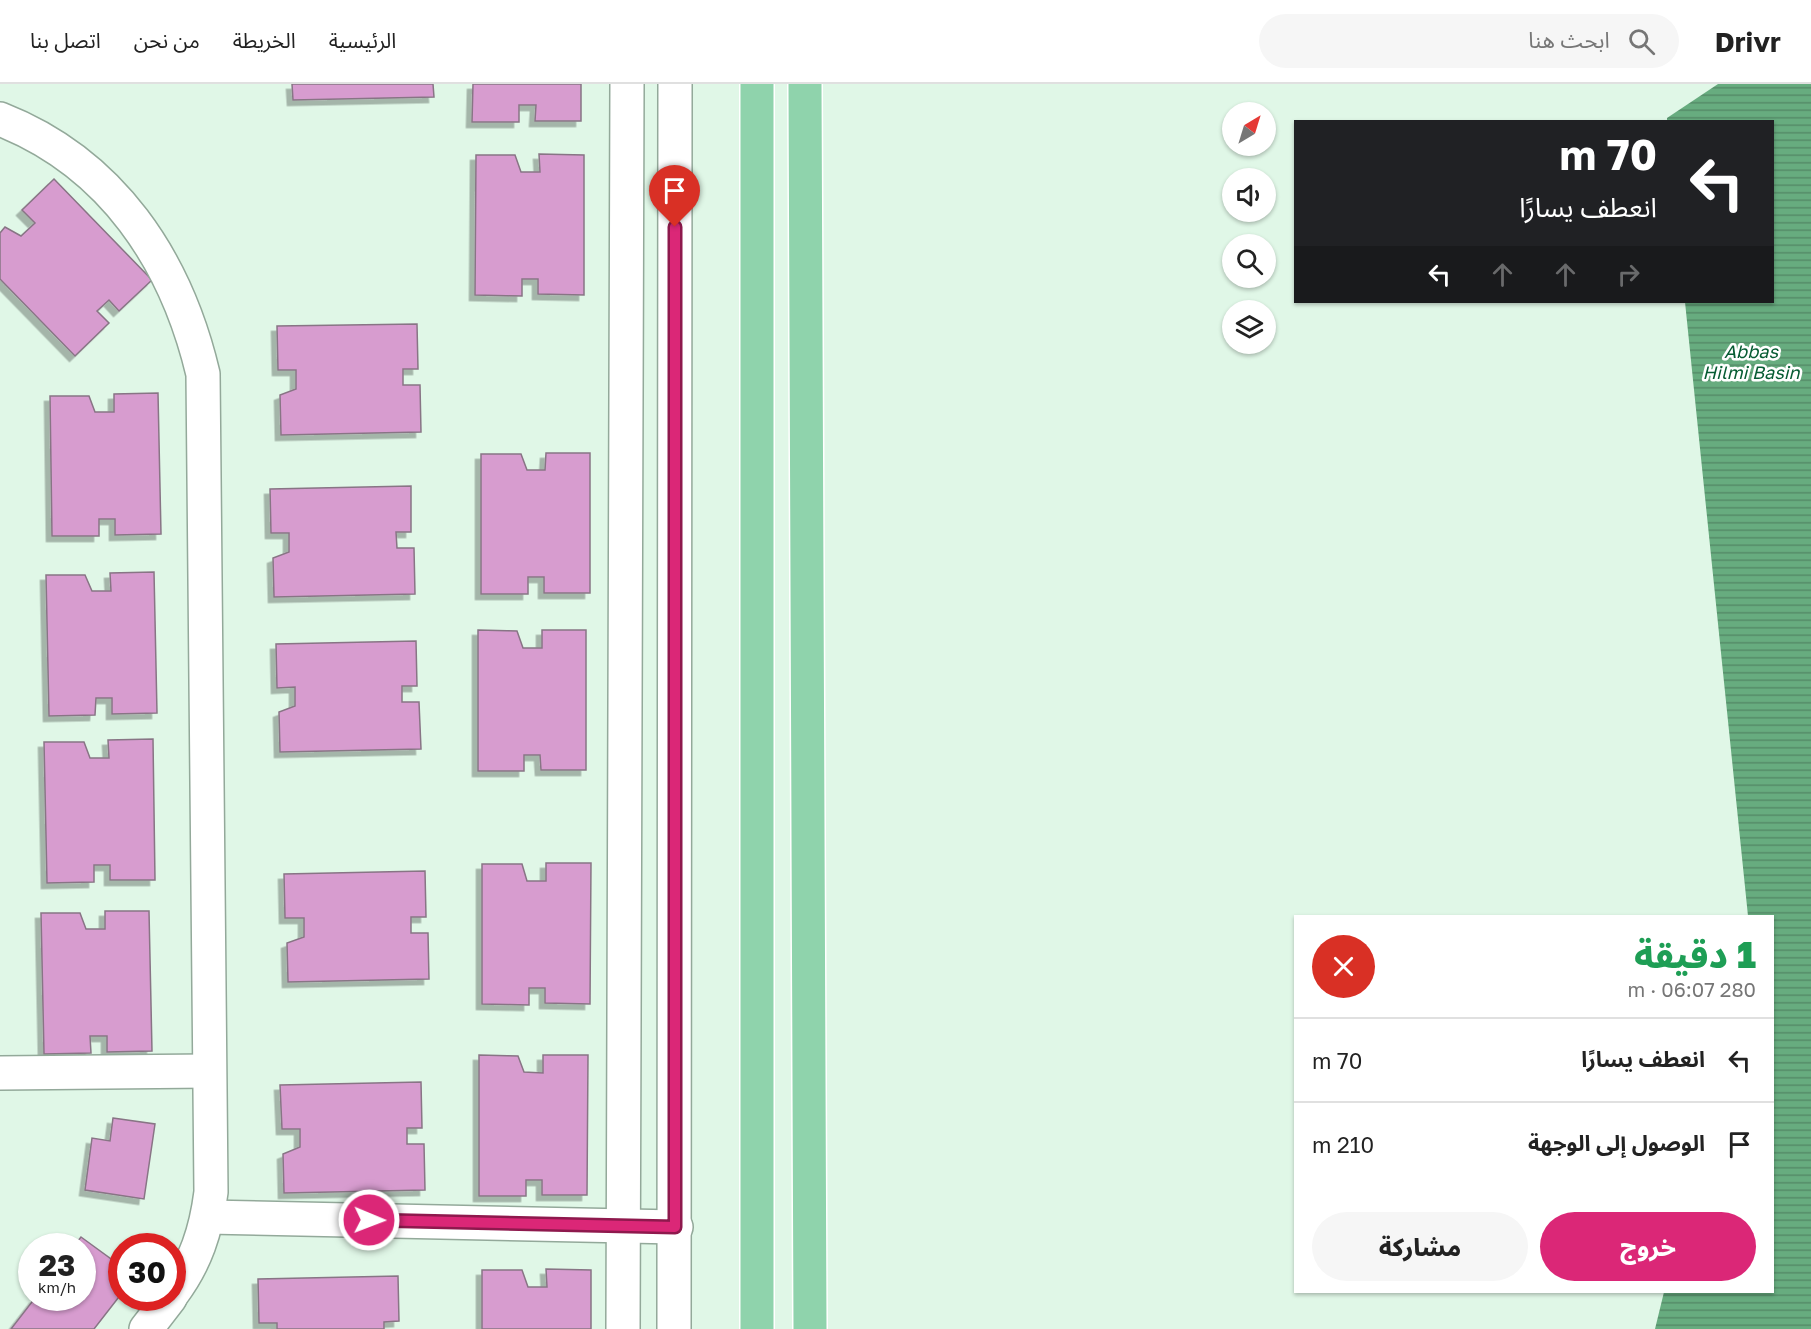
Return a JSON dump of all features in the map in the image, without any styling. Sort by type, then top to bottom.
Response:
[{"type":"main road","points":[[757,84],[757,1329]]},
{"type":"main road","points":[[805,84],[810,1329]]},
{"type":"street","points":[[623,1329],[627,84]]},
{"type":"street","points":[[674,1329],[675,84]]},
{"type":"street","points":[[0,118],[46,142],[80,165],[110,193],[136,224],[177,290],[189,321],[203,374],[211,1192],[208,1217],[195,1260],[186,1274]]},
{"type":"street","points":[[0,1073],[209,1071]]},
{"type":"street","points":[[208,1217],[675,1227]]},
{"type":"street","points":[[146,1329],[160,1311]]},
{"type":"water","name":"Abbas Hilmi Basin","points":[[1718,84],[1811,84],[1811,1329],[1655,1329],[1664,1293],[1774,1293],[1774,915],[1748,915],[1685,303],[1774,303],[1774,120],[1667,120]]},
{"type":"building","points":[[292,84],[433,84],[434,97],[293,100]]},
{"type":"building","points":[[473,84],[581,84],[581,121],[535,121],[536,105],[519,105],[519,122],[472,122]]},
{"type":"building","points":[[539,154],[584,155],[584,295],[538,294],[538,279],[522,279],[522,296],[475,295],[476,155],[515,155],[521,172],[540,172]]},
{"type":"building","points":[[54,179],[152,280],[119,311],[109,300],[97,311],[109,323],[75,356],[0,279],[0,233],[5,227],[21,236],[35,223],[22,210]]},
{"type":"building","points":[[417,324],[418,369],[403,369],[403,385],[420,385],[421,432],[281,435],[280,395],[296,389],[296,370],[278,370],[277,326]]},
{"type":"building","points":[[158,393],[161,534],[115,535],[115,519],[99,519],[99,536],[52,536],[50,396],[89,396],[95,412],[114,412],[114,394]]},
{"type":"building","points":[[546,453],[590,453],[590,593],[544,593],[544,577],[528,577],[528,594],[481,594],[481,454],[521,454],[527,470],[545,470]]},
{"type":"building","points":[[411,486],[411,532],[396,532],[397,548],[414,548],[415,594],[274,597],[273,558],[289,552],[289,533],[271,533],[270,489]]},
{"type":"building","points":[[154,572],[157,713],[112,714],[112,698],[96,698],[95,715],[49,716],[46,575],[85,575],[92,591],[111,591],[110,573]]},
{"type":"building","points":[[478,630],[517,631],[523,648],[542,648],[542,630],[586,630],[586,770],[541,770],[540,755],[524,755],[524,771],[478,771]]},
{"type":"building","points":[[416,641],[417,686],[402,686],[402,702],[419,702],[421,749],[280,752],[279,712],[295,706],[295,687],[277,688],[276,644]]},
{"type":"building","points":[[153,739],[155,880],[110,880],[110,865],[94,865],[94,882],[47,883],[44,742],[84,742],[90,758],[109,758],[108,740]]},
{"type":"building","points":[[546,863],[591,863],[590,1004],[545,1003],[545,988],[529,988],[529,1005],[482,1004],[482,864],[522,864],[527,881],[546,881]]},
{"type":"building","points":[[425,871],[426,917],[411,917],[411,933],[428,933],[429,979],[288,982],[287,943],[304,937],[304,918],[285,918],[284,874]]},
{"type":"building","points":[[105,911],[149,911],[152,1051],[107,1052],[107,1036],[90,1036],[91,1053],[44,1054],[41,913],[80,913],[86,929],[105,929]]},
{"type":"building","points":[[479,1055],[518,1056],[524,1072],[543,1073],[543,1055],[588,1055],[587,1195],[542,1195],[542,1180],[526,1180],[526,1196],[479,1196]]},
{"type":"building","points":[[421,1082],[422,1128],[407,1128],[407,1144],[424,1144],[425,1190],[284,1193],[283,1154],[300,1147],[300,1129],[282,1129],[280,1085]]},
{"type":"building","points":[[113,1118],[155,1124],[144,1199],[85,1190],[92,1138],[110,1141]]},
{"type":"building","points":[[96,1248],[108,1257],[108,1311],[94,1329],[11,1329],[25,1311],[96,1311]]},
{"type":"building","points":[[546,1269],[591,1270],[591,1329],[482,1329],[482,1270],[522,1270],[528,1287],[547,1287]]},
{"type":"building","points":[[398,1276],[399,1321],[384,1322],[384,1329],[277,1329],[277,1323],[259,1323],[258,1279]]},
{"type":"route","points":[[369,1220],[675,1227],[675,227]]}]
